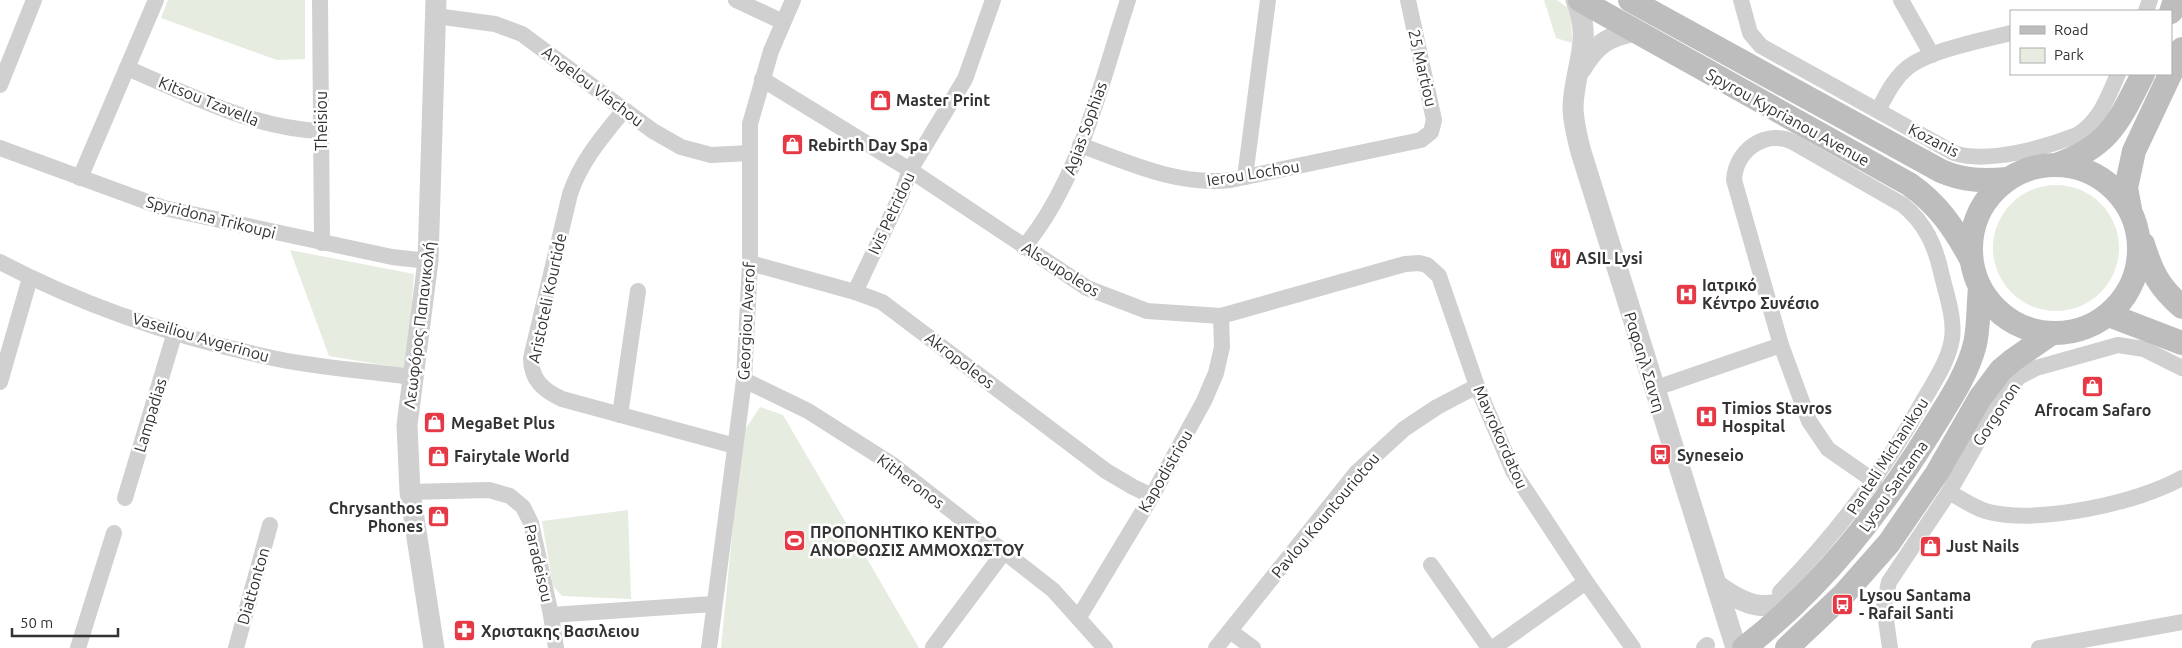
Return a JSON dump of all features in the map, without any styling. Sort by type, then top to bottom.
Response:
[{"type":"main road","name":"Spyrou Kyprianou Avenue","points":[[1580,0],[1909,184],[1924,194],[1945,215],[1972,261]]},
{"type":"main road","name":"Spyrou Kyprianou Avenue","points":[[1630,0],[1941,172],[1980,182],[2008,179]]},
{"type":"main road","points":[[2172,70],[2182,49]]},
{"type":"main road","points":[[2056,165],[2086,152],[2108,135],[2125,109],[2142,75]]},
{"type":"main road","points":[[2170,75],[2134,151],[2126,188],[2151,272],[2171,297],[2182,307]]},
{"type":"main road","points":[[2056,165],[2078,168],[2099,177],[2117,191],[2134,219],[2140,250],[2136,274],[2125,296],[2109,315],[2085,328],[2072,332],[2052,333],[2030,329],[2010,320],[1993,306],[1980,288],[1972,261],[1972,237],[1978,215],[1990,195],[2008,179],[2031,168],[2056,165]]},
{"type":"main road","name":"Lysou Santama","points":[[1744,648],[1804,596],[1847,550],[1884,504],[1954,393],[1975,345],[1980,288]]},
{"type":"main road","points":[[2109,315],[2182,343]]},
{"type":"main road","name":"Lysou Santama","points":[[1787,648],[1844,594],[1889,543],[1937,473],[1980,398],[2001,370],[2052,333]]},
{"type":"street","points":[[0,85],[34,0]]},
{"type":"street","points":[[80,178],[156,0]]},
{"type":"street","name":"Theisiou","points":[[320,0],[322,243]]},
{"type":"street","points":[[736,0],[783,22]]},
{"type":"street","name":"Georgiou Averof","points":[[709,648],[713,604],[744,380],[750,263],[750,124],[762,79],[793,0]]},
{"type":"street","name":"Ivis Petridou","points":[[855,292],[901,195],[910,170],[965,79],[994,0]]},
{"type":"street","name":"Agias Sophias","points":[[1024,247],[1040,228],[1055,203],[1080,145],[1128,0]]},
{"type":"street","points":[[1245,177],[1268,0]]},
{"type":"street","name":"25 Martiou","points":[[1408,0],[1434,116],[1434,124],[1428,135]]},
{"type":"street","name":"Ραφαηλ Σαντη","points":[[1576,0],[1584,25],[1583,50],[1573,108],[1581,152],[1653,388],[1736,648]]},
{"type":"street","name":"Kozanis","points":[[1741,0],[1750,33],[1761,46],[1954,153],[1972,158],[1990,158],[2067,139],[2085,130],[2100,113],[2118,75]]},
{"type":"street","points":[[1901,0],[1932,55]]},
{"type":"street","name":"Angelou Vlachou","points":[[436,8],[495,24],[522,34],[658,135],[689,150],[711,155],[750,154]]},
{"type":"street","name":"Λεωφόρος Παπανικολή","points":[[434,648],[410,492],[407,425],[428,261],[436,8]]},
{"type":"street","name":"Ραφαηλ Σαντη","points":[[1578,73],[1590,54],[1601,43],[1614,36],[1635,31]]},
{"type":"street","points":[[1878,110],[1888,91],[1905,69],[1932,55],[2010,33]]},
{"type":"street","name":"Kitsou Tzavella","points":[[127,68],[248,119],[293,130],[321,131]]},
{"type":"street","name":"Alsoupoleos","points":[[762,79],[910,170],[1087,288],[1146,311],[1221,316],[1405,264],[1420,263],[1427,265]]},
{"type":"street","name":"Aristoteli Kourtide","points":[[624,110],[590,151],[577,174],[570,194],[531,358],[531,369],[538,384],[562,399],[735,446]]},
{"type":"street","name":"Ierou Lochou","points":[[1080,145],[1172,177],[1210,181],[1245,177],[1417,141],[1428,135]]},
{"type":"street","name":"Panteli Michanikou","points":[[1780,592],[1830,538],[1874,481],[1914,419],[1949,350],[1952,319],[1938,256],[1923,224],[1903,205],[1793,142],[1774,137],[1760,141],[1741,157],[1734,180],[1781,346]]},
{"type":"street","name":"Spyridona Trikoupi","points":[[0,148],[164,208],[392,258],[428,261]]},
{"type":"street","name":"Vaseiliou Avgerinou","points":[[0,262],[30,278],[119,314],[175,332],[270,358],[412,376]]},
{"type":"street","name":"Akropoleos","points":[[750,263],[855,292],[882,302],[1106,470],[1133,488],[1152,496]]},
{"type":"street","name":"Mavrokordatou","points":[[1427,265],[1434,269],[1444,285],[1477,386],[1520,484],[1633,648]]},
{"type":"street","points":[[0,382],[30,278]]},
{"type":"street","points":[[620,415],[638,291]]},
{"type":"street","name":"Kapodistriou","points":[[1079,617],[1152,496],[1196,417],[1216,373],[1222,346],[1221,316]]},
{"type":"street","name":"Lampadias","points":[[125,498],[175,332]]},
{"type":"street","name":"Gorgonon","points":[[1890,648],[1884,614],[1884,598],[1893,574],[1948,492],[2006,392],[2019,377],[2036,368],[2118,345],[2149,351],[2182,368]]},
{"type":"street","points":[[1653,388],[1781,346],[1809,421],[1821,441],[1836,456],[1874,481]]},
{"type":"street","name":"Kitheronos","points":[[744,380],[808,411],[893,466],[1052,590],[1079,617],[1105,648]]},
{"type":"street","name":"Pavlou Kountouriotou","points":[[1216,648],[1356,473],[1378,450],[1404,429],[1437,407],[1477,386]]},
{"type":"street","points":[[1948,492],[1987,512],[2034,515],[2080,509],[2125,500],[2162,488],[2182,478]]},
{"type":"street","name":"Paradeisou","points":[[410,492],[489,490],[505,493],[516,500],[527,514],[531,523],[551,615],[556,648]]},
{"type":"street","name":"Diattonton","points":[[236,648],[270,525]]},
{"type":"street","points":[[78,648],[114,533]]},
{"type":"street","points":[[933,647],[1004,552]]},
{"type":"street","points":[[1431,565],[1491,648],[1586,582]]},
{"type":"street","points":[[1717,585],[1737,599],[1764,606],[1784,604],[1804,596]]},
{"type":"street","points":[[551,615],[713,604]]},
{"type":"street","points":[[2039,648],[2182,622]]},
{"type":"street","points":[[1230,631],[1253,648]]},
{"type":"green space","points":[[168,0],[305,0],[305,59],[277,60],[161,18]]},
{"type":"green space","points":[[1544,0],[1557,0],[1571,10],[1572,43],[1556,38]]},
{"type":"green space","points":[[2056,185],[2080,190],[2101,203],[2114,224],[2119,248],[2114,272],[2101,293],[2080,306],[2056,311],[2032,306],[2011,293],[1998,272],[1993,248],[1998,224],[2011,203],[2032,190]]},
{"type":"green space","points":[[290,250],[414,274],[407,369],[329,356]]},
{"type":"green space","name":"ΠΡΟΠΟΝΗΤΙΚΟ ΚΕΝΤΡΟ ΑΝΟΡΘΩΣΙΣ ΑΜΜΟΧΩΣΤΟΥ","points":[[760,407],[783,415],[919,648],[721,648],[742,434]]},
{"type":"green space","points":[[628,510],[631,599],[562,596],[553,586],[542,521]]},
{"type":"place","name":"Master Print","points":[[880,100]]},
{"type":"place","name":"Rebirth Day Spa","points":[[792,145]]},
{"type":"place","name":"ASIL Lysi","points":[[1560,258]]},
{"type":"place","name":"Ιατρικό Κέντρο Συνέσιο","points":[[1686,294]]},
{"type":"place","name":"Afrocam Safaro","points":[[2093,386]]},
{"type":"place","name":"Timios Stavros Hospital","points":[[1706,417]]},
{"type":"place","name":"MegaBet Plus","points":[[435,423]]},
{"type":"place","name":"Syneseio","points":[[1661,455]]},
{"type":"place","name":"Fairytale World","points":[[438,456]]},
{"type":"place","name":"Chrysanthos Phones","points":[[439,517]]},
{"type":"place","name":"ΠΡΟΠΟΝΗΤΙΚΟ ΚΕΝΤΡΟ ΑΝΟΡΘΩΣΙΣ ΑΜΜΟΧΩΣΤΟΥ","points":[[794,541]]},
{"type":"place","name":"Just Nails","points":[[1930,546]]},
{"type":"place","name":"Lysou Santama - Rafail Santi","points":[[1843,604]]},
{"type":"place","name":"Χριστακης Βασιλειου","points":[[465,631]]}]
